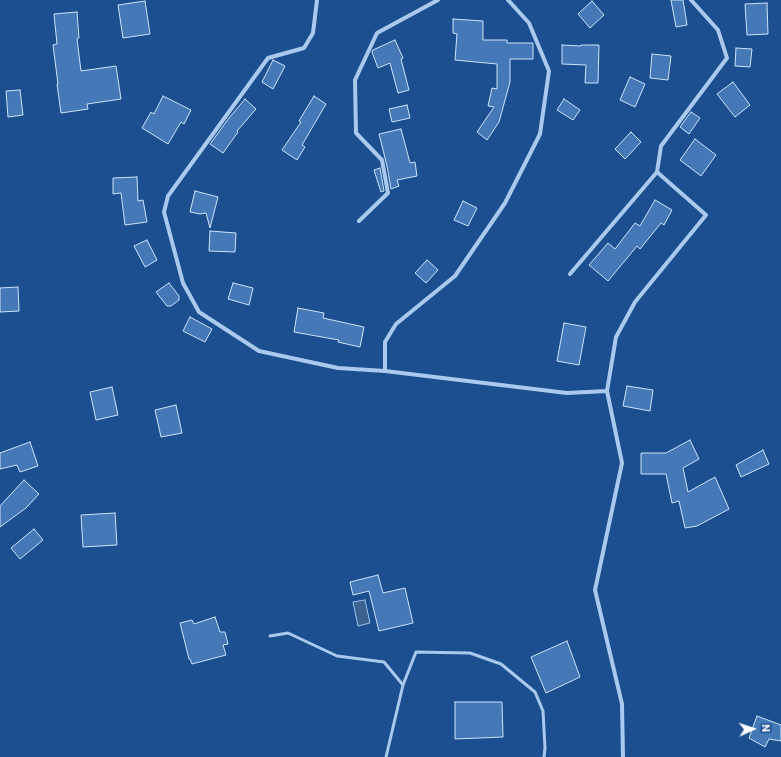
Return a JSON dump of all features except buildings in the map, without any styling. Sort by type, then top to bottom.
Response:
[{"type":"street","points":[[317,0],[312,32],[304,48],[268,58],[168,196],[164,212],[183,283],[199,312],[259,351],[338,368],[385,371],[567,393],[607,391]]},
{"type":"street","points":[[359,220],[388,193],[382,160],[356,133],[354,80],[377,33],[438,0]]},
{"type":"street","points":[[385,371],[385,342],[396,324],[455,276],[505,203],[540,134],[549,71],[528,22],[508,0]]},
{"type":"street","points":[[570,274],[657,172],[662,146],[728,58],[718,30],[691,0]]},
{"type":"street","points":[[623,757],[622,704],[595,590],[622,462],[607,391],[616,337],[619,331],[636,302],[706,215],[657,172]]},
{"type":"lane","points":[[270,636],[288,633],[337,656],[384,662],[403,685]]},
{"type":"lane","points":[[386,757],[403,685],[416,652],[470,653],[501,664],[534,692],[543,711],[544,757]]},
{"type":"water","points":[[365,600],[370,623],[358,626],[353,602]]}]
